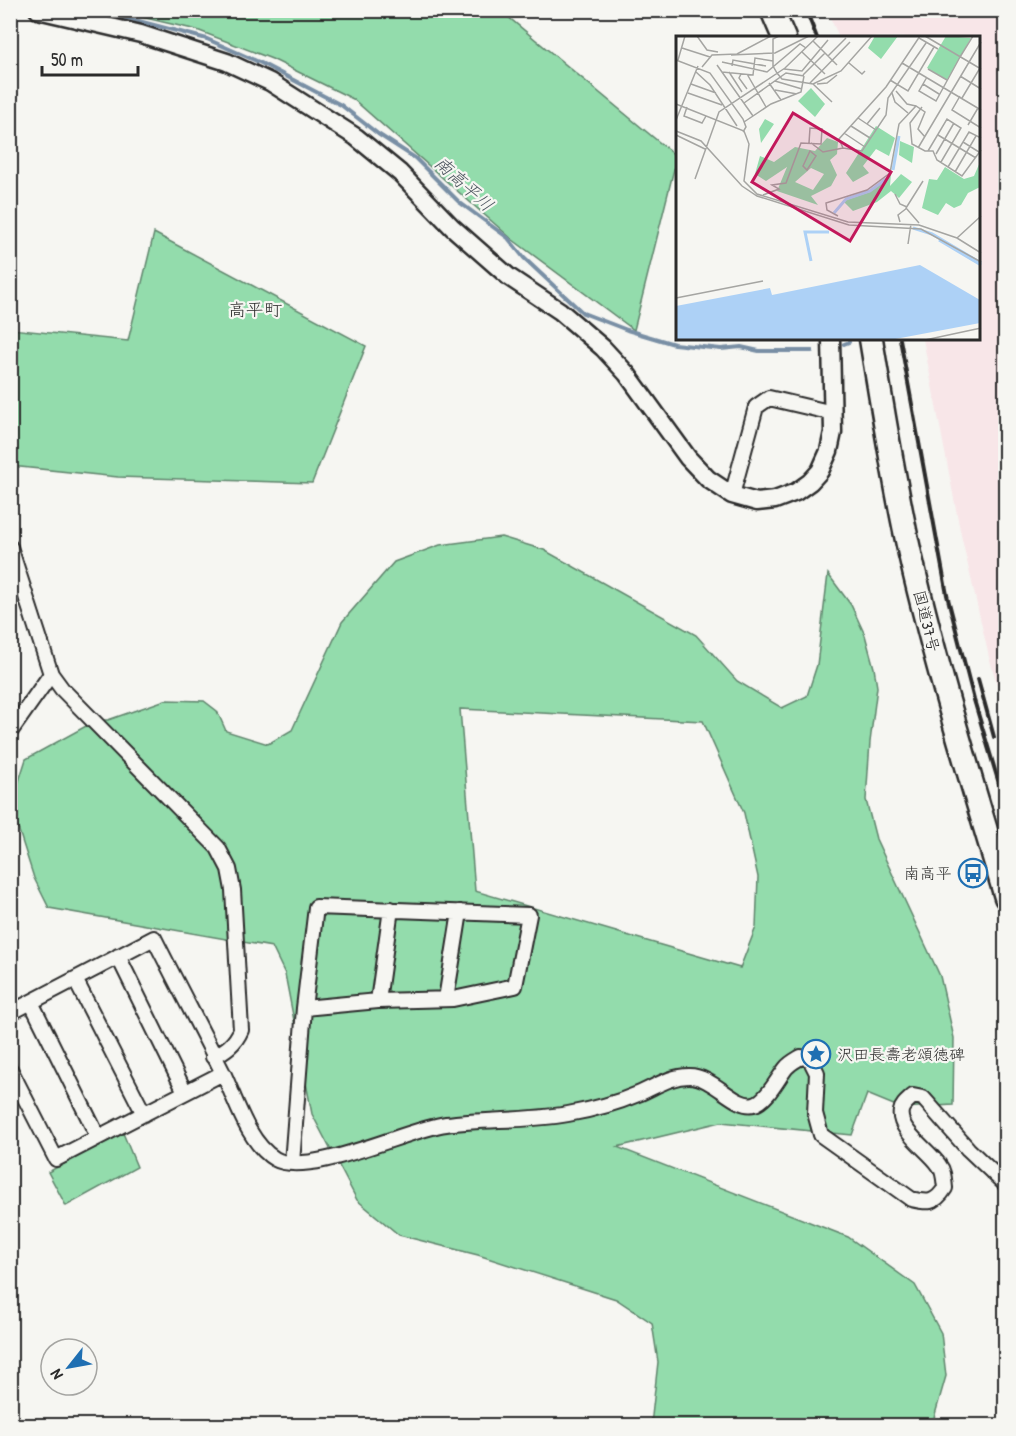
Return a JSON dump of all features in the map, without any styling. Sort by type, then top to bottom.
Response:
[{"type":"highway","points":[[772,10],[783,36]]},
{"type":"highway","name":"国道37号","points":[[871,340],[891,460],[910,555],[946,696],[1005,897]]},
{"type":"street","points":[[38,10],[141,34],[227,62],[270,82],[356,137],[400,173],[452,226],[509,277],[560,311],[603,348],[627,375],[688,458],[708,479],[732,495],[757,502],[786,497],[810,482],[820,471],[829,452],[833,432],[831,340]]},
{"type":"street","points":[[732,495],[756,407],[769,398],[833,413]]},
{"type":"street","points":[[10,547],[51,674],[62,689],[218,848],[230,869],[241,1030],[232,1045],[213,1057]]},
{"type":"street","points":[[10,732],[51,674]]},
{"type":"street","points":[[292,1163],[304,1008],[316,907],[530,915],[515,986],[446,999],[378,1001],[304,1008]]},
{"type":"street","points":[[378,1001],[391,909]]},
{"type":"street","points":[[446,999],[460,912]]},
{"type":"street","points":[[10,1013],[154,938],[223,1073],[247,1126],[262,1147],[275,1159],[292,1163],[316,1162],[444,1124],[568,1114],[637,1095],[673,1078],[692,1076],[713,1082],[729,1096],[747,1105],[757,1104],[772,1088],[787,1066],[801,1057],[810,1059],[817,1073],[815,1113],[821,1135],[911,1199],[927,1203],[939,1197],[945,1188],[941,1167],[907,1131],[900,1119],[901,1108],[912,1096],[923,1098],[968,1149],[1005,1185]]},
{"type":"street","points":[[118,956],[185,1092]]},
{"type":"street","points":[[75,979],[144,1114]]},
{"type":"street","points":[[31,1002],[98,1137]]},
{"type":"street","points":[[10,1070],[56,1159],[223,1073]]},
{"type":"shaded area","points":[[827,11],[1005,11],[1005,712],[989,657],[961,535],[923,340],[980,340],[980,36],[839,36]]},
{"type":"green space","points":[[116,11],[501,11],[676,156],[634,330],[513,240],[353,99],[272,59],[197,30]]},
{"type":"green space","points":[[154,233],[366,346],[312,483],[118,477],[11,466],[11,329],[128,341]]},
{"type":"green space","points":[[501,537],[544,550],[696,635],[737,681],[782,708],[807,696],[817,665],[828,574],[851,605],[865,635],[877,687],[866,800],[876,839],[940,976],[954,1038],[953,1105],[901,1108],[867,1094],[852,1135],[721,1122],[617,1147],[848,1237],[915,1285],[941,1333],[946,1376],[932,1425],[651,1425],[658,1362],[652,1323],[616,1299],[478,1255],[399,1235],[357,1200],[312,1114],[285,974],[272,947],[49,908],[34,878],[11,806],[26,759],[97,720],[108,720],[165,700],[204,701],[217,711],[226,731],[268,744],[292,730],[342,622],[394,562],[440,545]],"holes":[[[460,709],[703,721],[744,813],[758,877],[756,927],[740,968],[475,891]]]},
{"type":"green space","points":[[123,1133],[137,1167],[66,1206],[48,1172]]},
{"type":"waterway","name":"南高平川","points":[[97,10],[207,39],[261,63],[341,105],[378,134],[415,158],[459,202],[508,238],[524,258],[583,313],[627,330],[674,344],[721,349],[741,347],[759,351],[812,351]]},
{"type":"waterway","name":"南高平川","points":[[844,344],[849,342]]},
{"type":"railway","points":[[806,10],[816,36]]},
{"type":"railway","points":[[900,340],[947,595],[974,700],[1006,807]]},
{"type":"railway","points":[[978,679],[994,737]]},
{"type":"place","name":"南高平","points":[[973,873]]},
{"type":"place","name":"沢田長壽老頌徳碑","points":[[816,1054]]},
{"type":"district","name":"高平町","points":[[255,310]]}]
